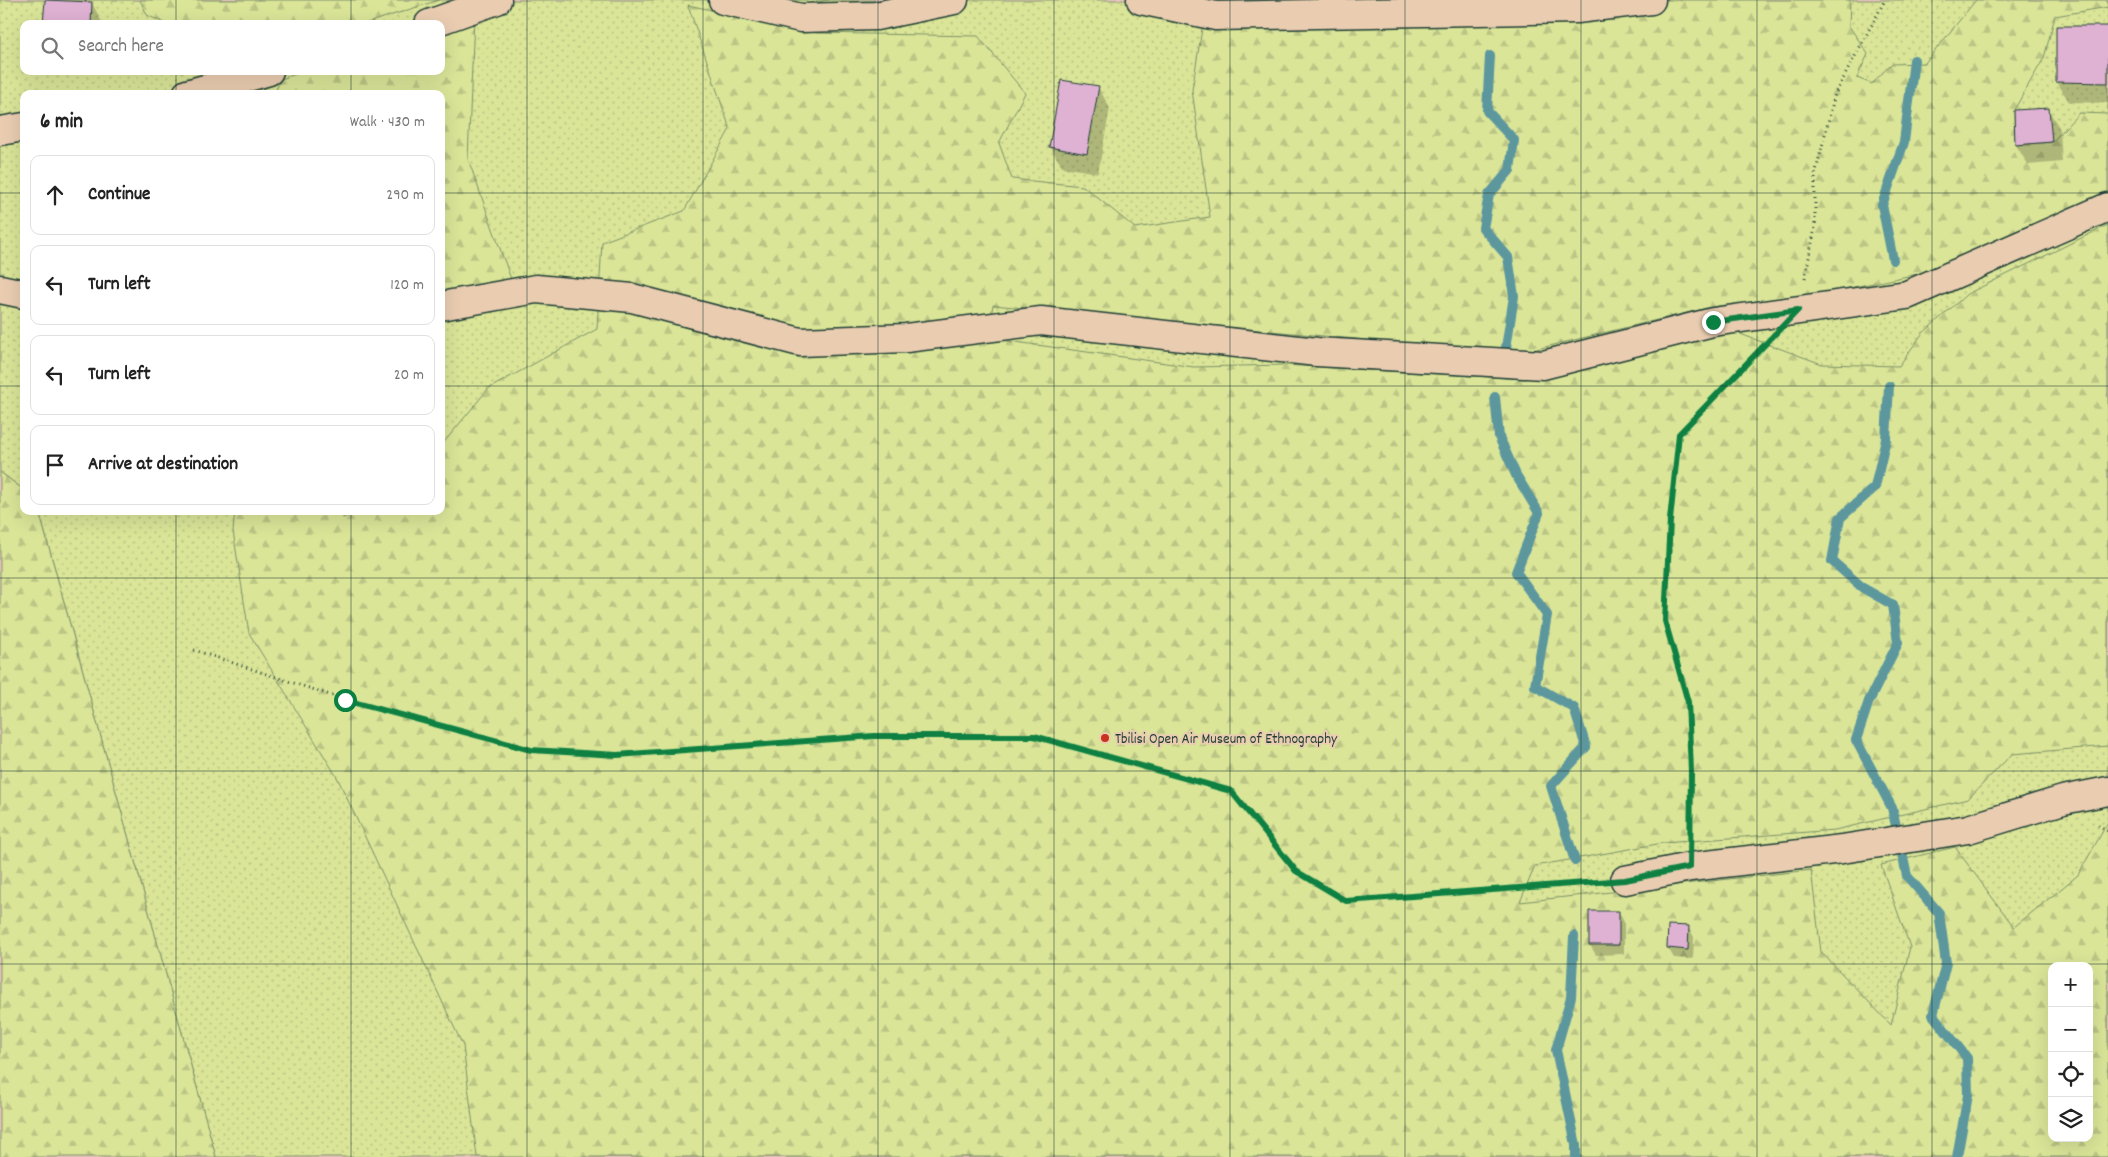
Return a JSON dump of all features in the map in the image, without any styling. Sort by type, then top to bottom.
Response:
[{"type":"lane","points":[[440,20],[497,0]]},
{"type":"lane","points":[[723,0],[801,18],[876,16],[954,0]]},
{"type":"lane","points":[[1141,0],[1216,16],[1577,9],[1651,0]]},
{"type":"lane","points":[[201,90],[255,75]]},
{"type":"lane","points":[[0,130],[20,128]]},
{"type":"lane","points":[[445,305],[536,289],[632,298],[800,342],[906,338],[1040,321],[1318,352],[1543,365],[1713,322],[1906,295],[2108,207]]},
{"type":"lane","points":[[0,289],[20,293]]},
{"type":"lane","points":[[1625,880],[1690,867],[1842,849],[1968,829],[2063,800],[2108,791]]},
{"type":"path","points":[[1798,310],[1815,227],[1815,175],[1836,94],[1885,0]]},
{"type":"path","points":[[1690,867],[1691,771],[1688,702],[1665,621],[1670,520],[1679,434],[1765,344]]},
{"type":"path","points":[[194,650],[345,700],[531,750],[617,755],[874,736],[1034,736],[1231,791],[1296,871],[1346,901],[1625,880]]},
{"type":"green space","name":"Tbilisi Open Air Museum of Ethnography","points":[[0,0],[2108,0],[2108,1157],[216,1157],[40,515],[445,515],[445,90],[20,90],[20,487],[0,472]]},
{"type":"green space","points":[[140,0],[439,0],[376,20],[158,20],[147,15]]},
{"type":"green space","points":[[761,0],[829,0],[787,7]]},
{"type":"green space","name":"Tbilisi Open Air Museum of Ethnography","points":[[1191,0],[1850,0],[1849,26],[1868,54],[1857,78],[1872,84],[1891,64],[1925,63],[1976,0],[2108,0],[2108,7],[2055,16],[2044,58],[2014,110],[2015,145],[2052,142],[2079,113],[2108,114],[2108,195],[1932,271],[1815,295],[1711,307],[1516,354],[993,305],[987,338],[1194,367],[1284,365],[1525,379],[1650,346],[1732,331],[1822,364],[1899,366],[1922,334],[1967,294],[2108,225],[2108,746],[2012,754],[1968,799],[1835,830],[1663,843],[1535,866],[1520,902],[1811,870],[1821,952],[1891,1025],[1910,947],[1881,865],[1955,847],[2014,927],[2078,875],[2108,822],[2108,1157],[477,1157],[463,1046],[337,777],[249,633],[233,531],[235,515],[343,515],[343,518],[350,515],[445,515],[445,441],[488,389],[597,329],[602,242],[684,211],[730,129],[688,5],[817,33],[978,36],[1025,93],[999,143],[1012,179],[1083,186],[1135,228],[1210,217],[1192,90],[1206,4]]},
{"type":"green space","points":[[474,18],[468,159],[512,282],[445,294],[445,90],[276,90],[281,79],[293,75],[445,75],[445,28]]},
{"type":"green space","points":[[0,472],[20,487],[20,515],[40,515],[216,1157],[0,1157]]},
{"type":"building","points":[[45,0],[92,2],[91,20],[43,20]]},
{"type":"building","points":[[2056,26],[2108,26],[2108,83],[2056,82]]},
{"type":"building","points":[[1061,80],[1099,86],[1087,154],[1049,147]]},
{"type":"building","points":[[2049,108],[2052,142],[2015,145],[2014,110]]},
{"type":"building","points":[[1589,911],[1619,911],[1619,945],[1589,945]]},
{"type":"building","points":[[1668,925],[1689,926],[1688,950],[1667,948]]},
{"type":"waterway","points":[[1490,56],[1487,111],[1514,140],[1510,170],[1489,195],[1483,228],[1508,257],[1514,296],[1506,348]]},
{"type":"waterway","points":[[1893,260],[1882,205],[1904,142],[1914,60]]},
{"type":"waterway","points":[[1889,386],[1886,439],[1875,487],[1840,518],[1832,561],[1863,588],[1893,605],[1898,643],[1869,701],[1856,740],[1892,808],[1907,876],[1939,913],[1946,963],[1933,1015],[1967,1058],[1968,1095],[1957,1157]]},
{"type":"waterway","points":[[1495,397],[1499,437],[1516,475],[1539,513],[1516,572],[1547,615],[1535,686],[1574,708],[1586,747],[1551,786],[1575,861]]},
{"type":"waterway","points":[[1574,936],[1571,997],[1556,1050],[1576,1145],[1576,1157]]},
{"type":"place","name":"Tbilisi Open Air Museum of Ethnography","points":[[1105,738]]},
{"type":"route","points":[[345,700],[531,750],[617,755],[874,736],[1034,736],[1231,791],[1296,871],[1346,901],[1625,880],[1690,867],[1691,771],[1688,702],[1665,621],[1670,520],[1679,434],[1798,310],[1713,322]]}]
